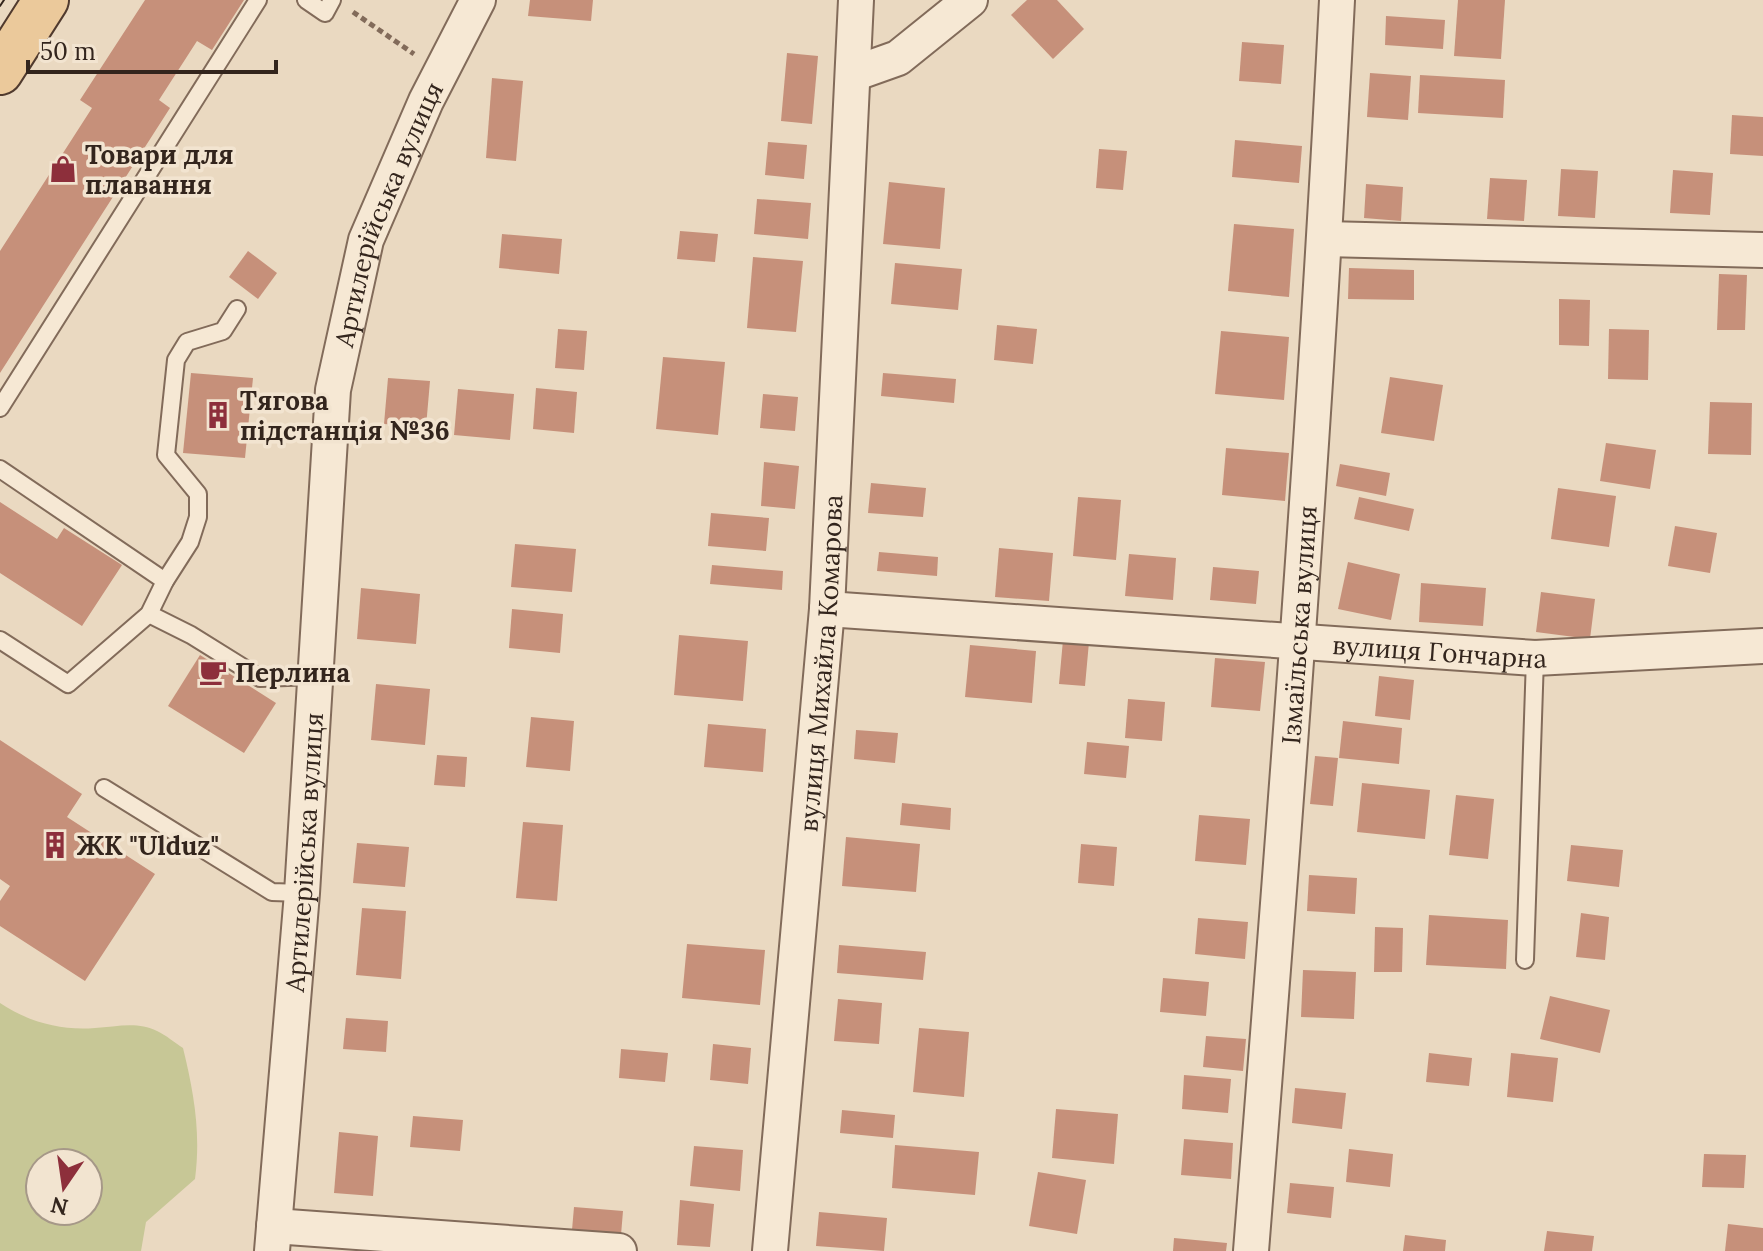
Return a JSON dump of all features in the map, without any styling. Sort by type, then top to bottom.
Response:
[{"type":"main road","points":[[0,72],[46,0]]},
{"type":"street","name":"Артилерійська вулиця","points":[[273,1238],[302,893],[333,390],[366,240],[441,72],[478,0]]},
{"type":"street","name":"вулиця Михайла Комарова","points":[[770,1251],[827,609],[856,0]]},
{"type":"street","points":[[853,74],[898,58],[970,0]]},
{"type":"street","name":"Ізмаїльська вулиця","points":[[1251,1251],[1300,640],[1337,0]]},
{"type":"street","points":[[1325,239],[1763,250]]},
{"type":"street","name":"вулиця Гончарна","points":[[827,609],[1535,658],[1763,646]]},
{"type":"street","points":[[273,1238],[619,1251]]},
{"type":"lane","points":[[0,408],[258,0]]},
{"type":"lane","points":[[306,0],[325,13],[332,0]]},
{"type":"lane","points":[[0,640],[68,684],[149,614],[165,581],[190,542],[198,517],[198,494],[166,455],[176,360],[187,342],[223,331],[237,309]]},
{"type":"lane","points":[[0,469],[165,581]]},
{"type":"lane","points":[[149,614],[191,635],[260,678],[315,676]]},
{"type":"lane","points":[[1525,960],[1535,658]]},
{"type":"lane","points":[[104,788],[272,892],[302,893]]},
{"type":"path","points":[[349,9],[441,72]]},
{"type":"green space","points":[[0,1003],[34,1020],[58,1026],[83,1029],[134,1025],[149,1028],[183,1048],[195,1113],[195,1179],[146,1222],[141,1251],[0,1251]]},
{"type":"building","points":[[145,0],[244,0],[212,50],[197,41],[159,100],[170,108],[0,373],[0,251],[92,108],[80,100]]},
{"type":"building","points":[[530,0],[593,0],[591,21],[528,16]]},
{"type":"building","points":[[1027,0],[1057,0],[1084,29],[1053,59],[1011,15]]},
{"type":"building","points":[[1458,0],[1505,0],[1501,59],[1454,56]]},
{"type":"building","points":[[1386,16],[1445,20],[1443,49],[1385,45]]},
{"type":"building","points":[[1242,42],[1284,45],[1281,84],[1239,81]]},
{"type":"building","points":[[787,53],[818,56],[812,124],[781,121]]},
{"type":"building","points":[[1370,73],[1411,76],[1408,120],[1367,117]]},
{"type":"building","points":[[1420,75],[1505,80],[1503,118],[1418,113]]},
{"type":"building","points":[[492,78],[523,81],[516,161],[486,158]]},
{"type":"building","points":[[1732,115],[1763,117],[1763,156],[1730,154]]},
{"type":"building","points":[[1235,140],[1302,146],[1299,183],[1232,177]]},
{"type":"building","points":[[768,142],[807,145],[804,179],[765,175]]},
{"type":"building","points":[[1099,149],[1127,151],[1123,190],[1096,188]]},
{"type":"building","points":[[1561,169],[1598,171],[1595,218],[1558,216]]},
{"type":"building","points":[[1673,170],[1713,173],[1710,215],[1670,213]]},
{"type":"building","points":[[1490,178],[1527,180],[1524,221],[1487,219]]},
{"type":"building","points":[[889,182],[945,188],[940,249],[883,244]]},
{"type":"building","points":[[1366,184],[1403,187],[1401,221],[1364,218]]},
{"type":"building","points":[[757,199],[811,203],[808,239],[754,234]]},
{"type":"building","points":[[1234,224],[1294,229],[1289,297],[1228,291]]},
{"type":"building","points":[[680,231],[718,234],[715,262],[677,259]]},
{"type":"building","points":[[502,234],[562,239],[559,274],[499,268]]},
{"type":"building","points":[[248,251],[277,273],[258,299],[229,277]]},
{"type":"building","points":[[753,257],[803,261],[796,332],[747,328]]},
{"type":"building","points":[[895,263],[962,269],[958,310],[891,304]]},
{"type":"building","points":[[1349,268],[1414,270],[1414,300],[1348,299]]},
{"type":"building","points":[[1719,274],[1747,275],[1745,330],[1717,330]]},
{"type":"building","points":[[1559,299],[1590,300],[1589,346],[1559,345]]},
{"type":"building","points":[[997,325],[1037,329],[1033,364],[994,360]]},
{"type":"building","points":[[558,329],[587,331],[584,370],[555,368]]},
{"type":"building","points":[[1609,329],[1649,330],[1648,380],[1608,379]]},
{"type":"building","points":[[1221,331],[1289,337],[1284,400],[1215,394]]},
{"type":"building","points":[[663,357],[725,362],[718,435],[656,429]]},
{"type":"building","name":"Тягова пiдстанцiя №36","points":[[191,373],[253,378],[245,458],[183,453]]},
{"type":"building","points":[[883,373],[956,379],[954,403],[881,396]]},
{"type":"building","points":[[1390,377],[1443,385],[1434,441],[1381,433]]},
{"type":"building","points":[[388,378],[430,381],[426,427],[384,424]]},
{"type":"building","points":[[536,388],[577,392],[574,433],[533,429]]},
{"type":"building","points":[[458,389],[514,394],[510,440],[454,435]]},
{"type":"building","points":[[763,394],[798,397],[795,431],[760,428]]},
{"type":"building","points":[[1710,402],[1752,403],[1751,455],[1708,454]]},
{"type":"building","points":[[1606,443],[1656,450],[1650,489],[1600,481]]},
{"type":"building","points":[[1226,448],[1289,453],[1285,501],[1222,495]]},
{"type":"building","points":[[764,462],[799,466],[795,509],[761,506]]},
{"type":"building","points":[[1340,464],[1390,473],[1386,496],[1336,486]]},
{"type":"building","points":[[871,483],[926,488],[923,517],[868,513]]},
{"type":"building","points":[[1558,488],[1616,496],[1609,547],[1551,539]]},
{"type":"building","points":[[1078,497],[1121,500],[1116,560],[1073,556]]},
{"type":"building","points":[[1359,497],[1414,509],[1409,531],[1354,519]]},
{"type":"building","points":[[0,502],[57,539],[64,528],[122,565],[82,626],[0,573]]},
{"type":"building","points":[[711,513],[769,518],[766,551],[708,546]]},
{"type":"building","points":[[1675,526],[1717,533],[1710,573],[1668,566]]},
{"type":"building","points":[[515,544],[576,549],[572,592],[511,587]]},
{"type":"building","points":[[999,548],[1053,553],[1049,601],[995,597]]},
{"type":"building","points":[[879,552],[938,557],[937,576],[877,571]]},
{"type":"building","points":[[1129,554],[1176,558],[1173,600],[1125,596]]},
{"type":"building","points":[[1348,562],[1400,574],[1391,620],[1338,609]]},
{"type":"building","points":[[712,565],[783,571],[782,590],[710,584]]},
{"type":"building","points":[[1213,567],[1259,571],[1256,604],[1210,600]]},
{"type":"building","points":[[1421,583],[1486,588],[1483,626],[1419,622]]},
{"type":"building","points":[[361,588],[420,594],[416,644],[357,639]]},
{"type":"building","points":[[1541,592],[1595,599],[1590,639],[1536,632]]},
{"type":"building","points":[[512,609],[563,614],[560,653],[509,648]]},
{"type":"building","points":[[679,635],[748,641],[743,701],[674,695]]},
{"type":"building","points":[[1063,640],[1089,642],[1085,686],[1059,684]]},
{"type":"building","points":[[970,645],[1036,651],[1032,703],[965,697]]},
{"type":"building","points":[[200,655],[276,703],[244,753],[168,706]]},
{"type":"building","points":[[1215,658],[1265,662],[1260,711],[1211,707]]},
{"type":"building","points":[[1379,676],[1414,680],[1410,720],[1375,716]]},
{"type":"building","points":[[376,684],[430,689],[425,745],[371,740]]},
{"type":"building","points":[[1128,699],[1165,702],[1162,741],[1125,738]]},
{"type":"building","points":[[531,717],[574,721],[570,771],[526,767]]},
{"type":"building","points":[[1343,721],[1402,728],[1399,764],[1339,758]]},
{"type":"building","points":[[708,724],[766,729],[763,772],[704,767]]},
{"type":"building","points":[[856,730],[898,733],[895,763],[854,759]]},
{"type":"building","name":"ЖК \"Ulduz\"","points":[[0,740],[82,794],[67,817],[155,874],[85,981],[0,926],[0,901],[10,886],[0,879]]},
{"type":"building","points":[[1087,742],[1129,746],[1126,778],[1084,774]]},
{"type":"building","points":[[437,755],[467,757],[465,787],[434,785]]},
{"type":"building","points":[[1315,756],[1338,758],[1333,806],[1310,804]]},
{"type":"building","points":[[1362,783],[1430,790],[1425,839],[1357,832]]},
{"type":"building","points":[[1456,795],[1494,799],[1488,859],[1449,855]]},
{"type":"building","points":[[902,803],[951,808],[950,830],[900,825]]},
{"type":"building","points":[[1199,815],[1250,819],[1246,865],[1195,861]]},
{"type":"building","points":[[523,822],[563,825],[557,901],[516,898]]},
{"type":"building","points":[[846,837],[920,844],[916,892],[842,886]]},
{"type":"building","points":[[357,843],[409,847],[405,887],[353,883]]},
{"type":"building","points":[[1081,844],[1117,847],[1114,886],[1078,883]]},
{"type":"building","points":[[1571,845],[1623,850],[1619,887],[1567,881]]},
{"type":"building","points":[[1309,875],[1357,878],[1355,914],[1307,911]]},
{"type":"building","points":[[362,908],[406,911],[401,979],[356,975]]},
{"type":"building","points":[[1581,913],[1609,917],[1605,960],[1576,957]]},
{"type":"building","points":[[1429,915],[1508,920],[1506,969],[1426,965]]},
{"type":"building","points":[[1198,918],[1248,922],[1245,959],[1195,954]]},
{"type":"building","points":[[1375,927],[1403,928],[1402,972],[1374,972]]},
{"type":"building","points":[[687,944],[765,950],[760,1005],[682,998]]},
{"type":"building","points":[[839,945],[926,952],[923,980],[837,973]]},
{"type":"building","points":[[1303,970],[1356,972],[1354,1019],[1301,1017]]},
{"type":"building","points":[[1163,978],[1209,982],[1206,1016],[1160,1012]]},
{"type":"building","points":[[1550,996],[1610,1010],[1600,1053],[1540,1039]]},
{"type":"building","points":[[838,999],[882,1003],[879,1044],[834,1041]]},
{"type":"building","points":[[346,1018],[388,1021],[386,1052],[343,1049]]},
{"type":"building","points":[[919,1028],[969,1032],[964,1097],[913,1092]]},
{"type":"building","points":[[1206,1036],[1246,1039],[1243,1071],[1203,1067]]},
{"type":"building","points":[[713,1044],[751,1048],[748,1084],[710,1080]]},
{"type":"building","points":[[621,1049],[668,1053],[665,1082],[619,1078]]},
{"type":"building","points":[[1429,1053],[1472,1058],[1469,1086],[1426,1082]]},
{"type":"building","points":[[1511,1053],[1558,1058],[1553,1102],[1507,1097]]},
{"type":"building","points":[[1184,1075],[1231,1079],[1228,1113],[1182,1109]]},
{"type":"building","points":[[1295,1088],[1346,1093],[1342,1129],[1292,1123]]},
{"type":"building","points":[[1056,1109],[1118,1114],[1114,1164],[1052,1158]]},
{"type":"building","points":[[842,1110],[895,1115],[893,1138],[840,1133]]},
{"type":"building","points":[[413,1116],[463,1120],[460,1151],[410,1147]]},
{"type":"building","points":[[339,1132],[378,1136],[373,1196],[334,1193]]},
{"type":"building","points":[[1184,1139],[1233,1143],[1231,1179],[1181,1175]]},
{"type":"building","points":[[895,1145],[979,1152],[975,1195],[892,1188]]},
{"type":"building","points":[[694,1146],[743,1150],[740,1191],[690,1186]]},
{"type":"building","points":[[1349,1149],[1393,1154],[1390,1187],[1346,1182]]},
{"type":"building","points":[[1704,1154],[1746,1155],[1744,1188],[1702,1187]]},
{"type":"building","points":[[1038,1172],[1086,1180],[1077,1234],[1029,1226]]},
{"type":"building","points":[[1290,1183],[1334,1187],[1331,1218],[1287,1213]]},
{"type":"building","points":[[680,1200],[714,1204],[710,1247],[677,1245]]},
{"type":"building","points":[[574,1207],[623,1211],[621,1235],[572,1230]]},
{"type":"building","points":[[819,1212],[887,1218],[884,1251],[816,1246]]},
{"type":"building","points":[[1728,1224],[1763,1228],[1763,1251],[1725,1251]]},
{"type":"building","points":[[1547,1231],[1594,1236],[1592,1251],[1544,1251]]},
{"type":"building","points":[[1405,1235],[1446,1240],[1445,1251],[1403,1251]]},
{"type":"building","points":[[1174,1238],[1227,1243],[1226,1251],[1173,1251]]},
{"type":"tram line","points":[[0,6],[4,0]]},
{"type":"place","name":"Товари для плавання","points":[[63,169]]},
{"type":"place","name":"Тягова пiдстанцiя №36","points":[[218,415]]},
{"type":"place","name":"Перлина","points":[[213,672]]},
{"type":"place","name":"ЖК \"Ulduz\"","points":[[55,845]]}]
